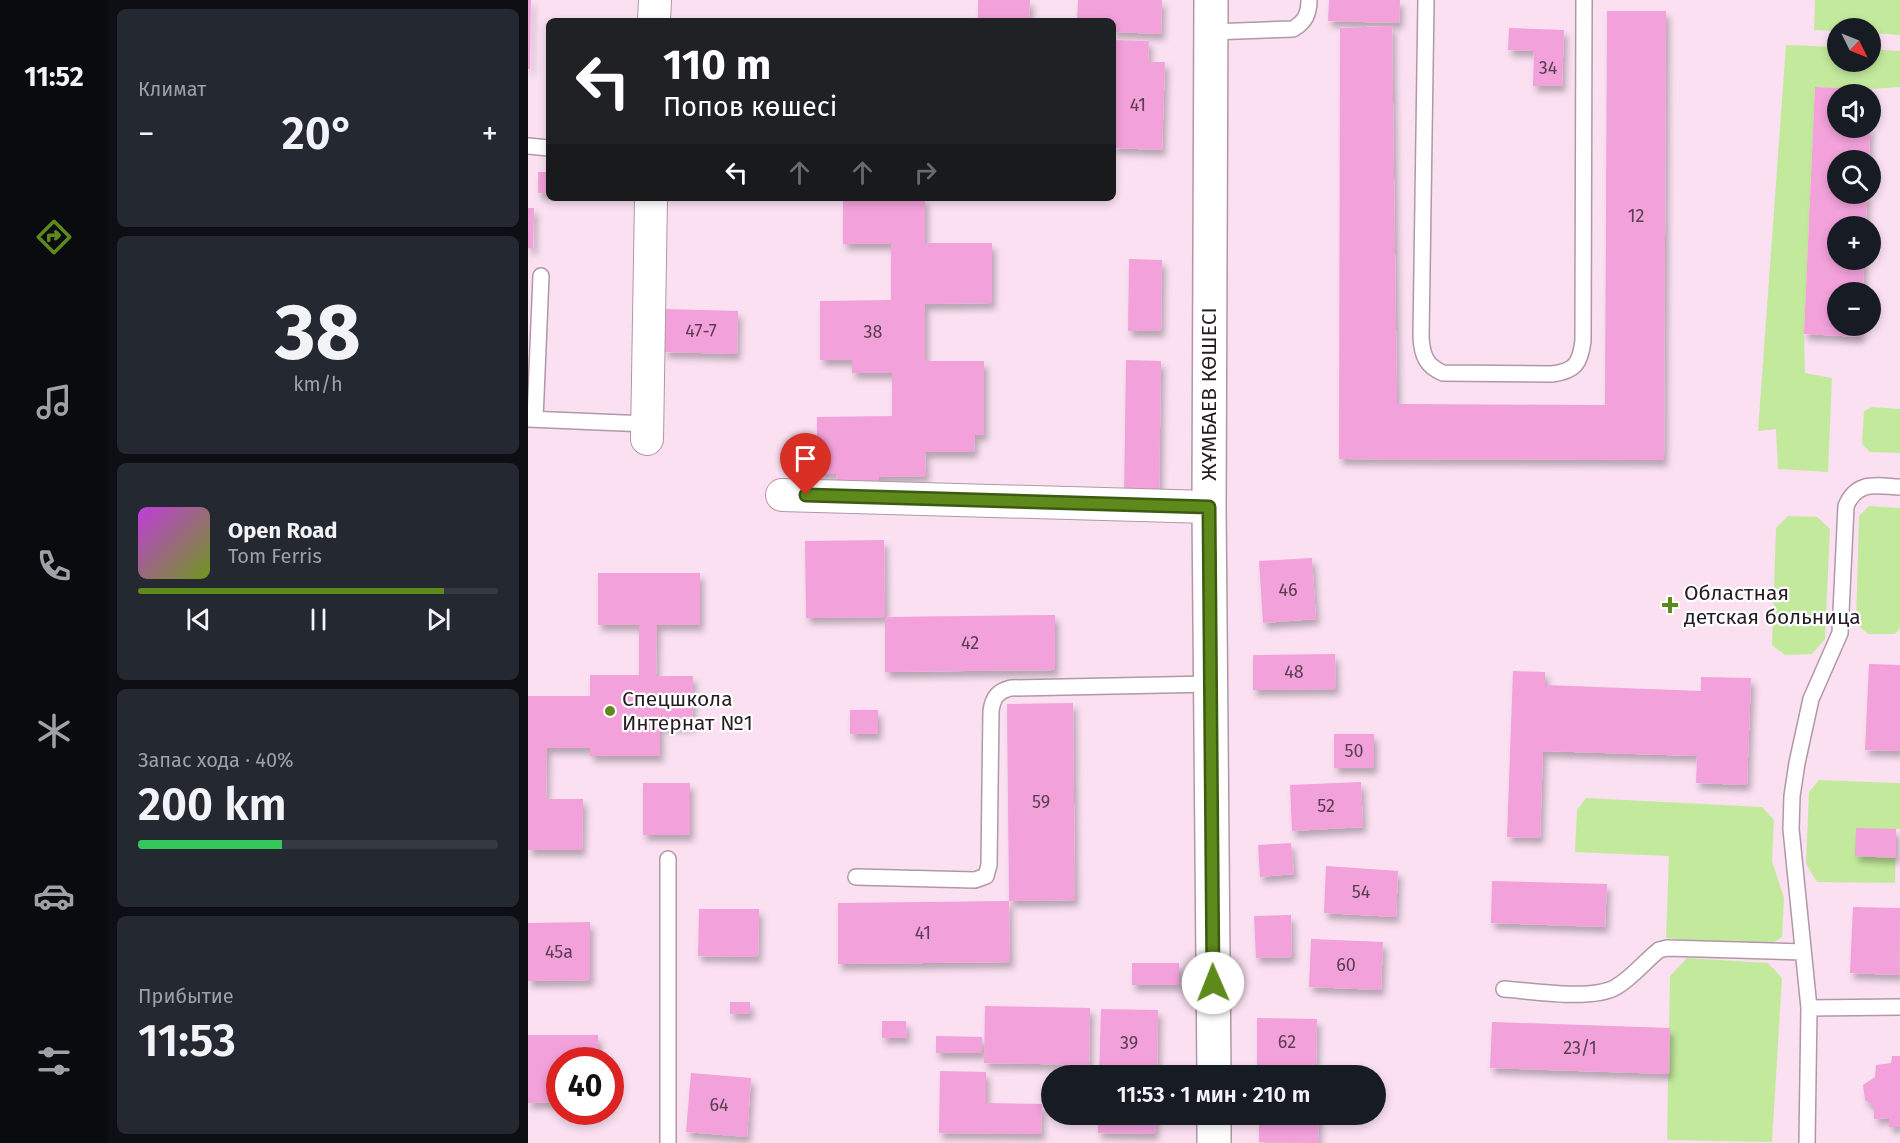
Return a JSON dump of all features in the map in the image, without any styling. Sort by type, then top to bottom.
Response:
[{"type":"street","points":[[654,18],[655,0]]},
{"type":"street","name":"ЖҰМБАЕВ КӨШЕСІ","points":[[1211,0],[1209,507],[1214,1065]]},
{"type":"street","points":[[647,432],[651,201]]},
{"type":"street","points":[[782,495],[1209,507]]},
{"type":"street","points":[[1214,1125],[1214,1143]]},
{"type":"lane","points":[[1210,32],[1293,30],[1308,15],[1310,0]]},
{"type":"lane","points":[[1426,0],[1421,337],[1426,361],[1433,369],[1443,373],[1552,374],[1565,373],[1575,366],[1581,354],[1583,341],[1584,0]]},
{"type":"lane","points":[[528,146],[546,148]]},
{"type":"lane","points":[[541,276],[531,419],[647,432]]},
{"type":"lane","points":[[1807,1143],[1809,1008],[1791,829],[1792,796],[1811,699],[1840,633],[1846,506],[1850,496],[1858,489],[1867,486],[1900,487]]},
{"type":"lane","points":[[856,877],[975,880],[986,876],[989,866],[991,711],[996,695],[1003,690],[1210,684]]},
{"type":"lane","points":[[668,859],[669,1143]]},
{"type":"lane","points":[[1503,989],[1586,995],[1600,993],[1615,988],[1659,950],[1667,948],[1803,952]]},
{"type":"lane","points":[[1809,1008],[1900,1007]]},
{"type":"green space","points":[[1815,0],[1900,0],[1900,35],[1881,34],[1881,18],[1827,18],[1827,31],[1814,30]]},
{"type":"green space","points":[[1786,45],[1827,47],[1827,72],[1881,72],[1881,50],[1900,51],[1900,87],[1881,88],[1881,84],[1827,84],[1827,87],[1815,87],[1804,334],[1805,373],[1832,378],[1828,472],[1778,469],[1776,429],[1758,431]]},
{"type":"green space","points":[[1872,407],[1900,409],[1900,453],[1870,452],[1862,444],[1864,411]]},
{"type":"green space","points":[[1869,506],[1900,508],[1900,628],[1895,634],[1868,634],[1856,624],[1859,516]]},
{"type":"green space","points":[[1788,516],[1817,517],[1830,529],[1825,639],[1812,654],[1785,655],[1772,645],[1776,528]]},
{"type":"green space","points":[[1819,780],[1900,783],[1900,829],[1896,829],[1895,883],[1817,882],[1806,864],[1809,792]]},
{"type":"green space","points":[[1586,798],[1762,807],[1774,820],[1772,861],[1784,898],[1782,937],[1768,946],[1666,938],[1669,856],[1575,852],[1577,810]]},
{"type":"green space","points":[[1687,958],[1768,963],[1782,978],[1772,1142],[1667,1140],[1670,976]]},
{"type":"building","points":[[528,0],[531,0],[530,69],[528,69]]},
{"type":"building","points":[[978,0],[1030,0],[1029,18],[978,18]]},
{"type":"building","points":[[1078,0],[1162,0],[1161,34],[1116,32],[1116,18],[1077,18]]},
{"type":"building","points":[[1329,0],[1400,0],[1399,23],[1328,21]]},
{"type":"building","points":[[1607,11],[1666,11],[1664,460],[1339,459],[1340,28],[1392,26],[1397,404],[1605,405]]},
{"type":"building","points":[[1509,28],[1564,30],[1562,86],[1533,86],[1534,51],[1508,50]]},
{"type":"building","points":[[1116,40],[1149,41],[1148,62],[1165,62],[1162,150],[1116,148]]},
{"type":"building","points":[[1815,87],[1827,87],[1827,138],[1870,138],[1869,150],[1827,150],[1827,204],[1867,204],[1866,216],[1827,216],[1827,270],[1864,270],[1863,282],[1827,282],[1827,335],[1804,334]]},
{"type":"building","points":[[538,172],[546,172],[546,194],[538,193]]},
{"type":"building","points":[[843,201],[925,201],[925,243],[992,243],[992,303],[925,304],[925,361],[984,361],[984,435],[975,435],[974,452],[925,452],[926,476],[879,477],[879,489],[836,489],[837,474],[817,474],[817,417],[892,416],[892,373],[852,373],[852,360],[820,360],[820,301],[891,300],[891,244],[843,244]]},
{"type":"building","points":[[528,208],[534,208],[533,249],[528,248]]},
{"type":"building","points":[[1129,259],[1162,260],[1161,331],[1128,331]]},
{"type":"building","points":[[665,309],[738,311],[737,354],[664,352]]},
{"type":"building","points":[[1126,360],[1161,361],[1159,498],[1124,497]]},
{"type":"building","points":[[884,540],[885,617],[806,618],[805,541]]},
{"type":"building","points":[[1312,558],[1316,619],[1263,623],[1259,561]]},
{"type":"building","name":"Спецшкола Интернат №1","points":[[598,573],[700,573],[700,625],[657,625],[656,676],[693,676],[692,726],[660,726],[660,756],[590,756],[590,748],[547,748],[546,799],[583,799],[582,850],[528,850],[528,696],[590,696],[590,675],[639,675],[639,625],[598,625]]},
{"type":"building","points":[[1055,615],[1055,670],[885,672],[885,617]]},
{"type":"building","points":[[1335,654],[1336,689],[1253,690],[1253,655]]},
{"type":"building","points":[[1869,664],[1900,665],[1900,751],[1865,750]]},
{"type":"building","points":[[1513,671],[1545,672],[1545,685],[1701,691],[1701,677],[1751,678],[1747,785],[1696,783],[1697,756],[1543,751],[1540,838],[1507,837]]},
{"type":"building","points":[[1073,703],[1075,900],[1009,901],[1007,704]]},
{"type":"building","points":[[850,710],[878,710],[878,734],[850,734]]},
{"type":"building","points":[[1334,734],[1374,734],[1374,768],[1334,768]]},
{"type":"building","points":[[1361,782],[1363,827],[1292,831],[1290,785]]},
{"type":"building","points":[[643,783],[690,783],[690,835],[643,835]]},
{"type":"building","points":[[1856,828],[1896,829],[1896,858],[1855,856]]},
{"type":"building","points":[[1291,843],[1294,874],[1260,877],[1258,845]]},
{"type":"building","points":[[1326,866],[1398,871],[1396,917],[1324,913]]},
{"type":"building","points":[[1492,881],[1607,884],[1605,927],[1491,923]]},
{"type":"building","points":[[1009,901],[1010,962],[838,964],[838,903]]},
{"type":"building","points":[[1853,907],[1900,908],[1899,975],[1850,973]]},
{"type":"building","points":[[699,909],[759,909],[758,957],[698,956]]},
{"type":"building","points":[[1291,915],[1292,957],[1256,958],[1254,916]]},
{"type":"building","points":[[590,922],[590,980],[528,981],[528,923]]},
{"type":"building","points":[[1311,939],[1383,942],[1381,990],[1309,987]]},
{"type":"building","points":[[1132,963],[1179,963],[1179,985],[1132,985]]},
{"type":"building","points":[[730,1002],[750,1002],[750,1014],[730,1014]]},
{"type":"building","points":[[985,1006],[1090,1008],[1089,1065],[984,1063]]},
{"type":"building","points":[[1101,1009],[1158,1010],[1157,1065],[1099,1065]]},
{"type":"building","points":[[1257,1018],[1317,1019],[1316,1065],[1257,1065]]},
{"type":"building","points":[[882,1021],[906,1021],[907,1038],[882,1038]]},
{"type":"building","points":[[1492,1022],[1670,1028],[1669,1074],[1490,1068]]},
{"type":"building","points":[[528,1035],[598,1035],[598,1047],[546,1047],[546,1102],[528,1103]]},
{"type":"building","points":[[936,1036],[982,1037],[982,1053],[936,1053]]},
{"type":"building","points":[[1892,1056],[1900,1056],[1900,1127],[1889,1127],[1889,1118],[1874,1119],[1874,1106],[1865,1100],[1863,1085],[1875,1077],[1876,1065],[1891,1063]]},
{"type":"building","points":[[940,1071],[986,1072],[986,1103],[1041,1104],[1041,1134],[939,1133]]},
{"type":"building","points":[[691,1073],[751,1078],[747,1137],[686,1132]]},
{"type":"building","points":[[1098,1125],[1155,1125],[1155,1134],[1098,1133]]},
{"type":"building","points":[[1259,1125],[1319,1125],[1318,1143],[1259,1142]]},
{"type":"place","name":"Областная детская больница","points":[[1670,605]]},
{"type":"place","name":"Спецшкола Интернат №1","points":[[610,711]]},
{"type":"route","points":[[806,495],[1209,507],[1213,983]]}]
